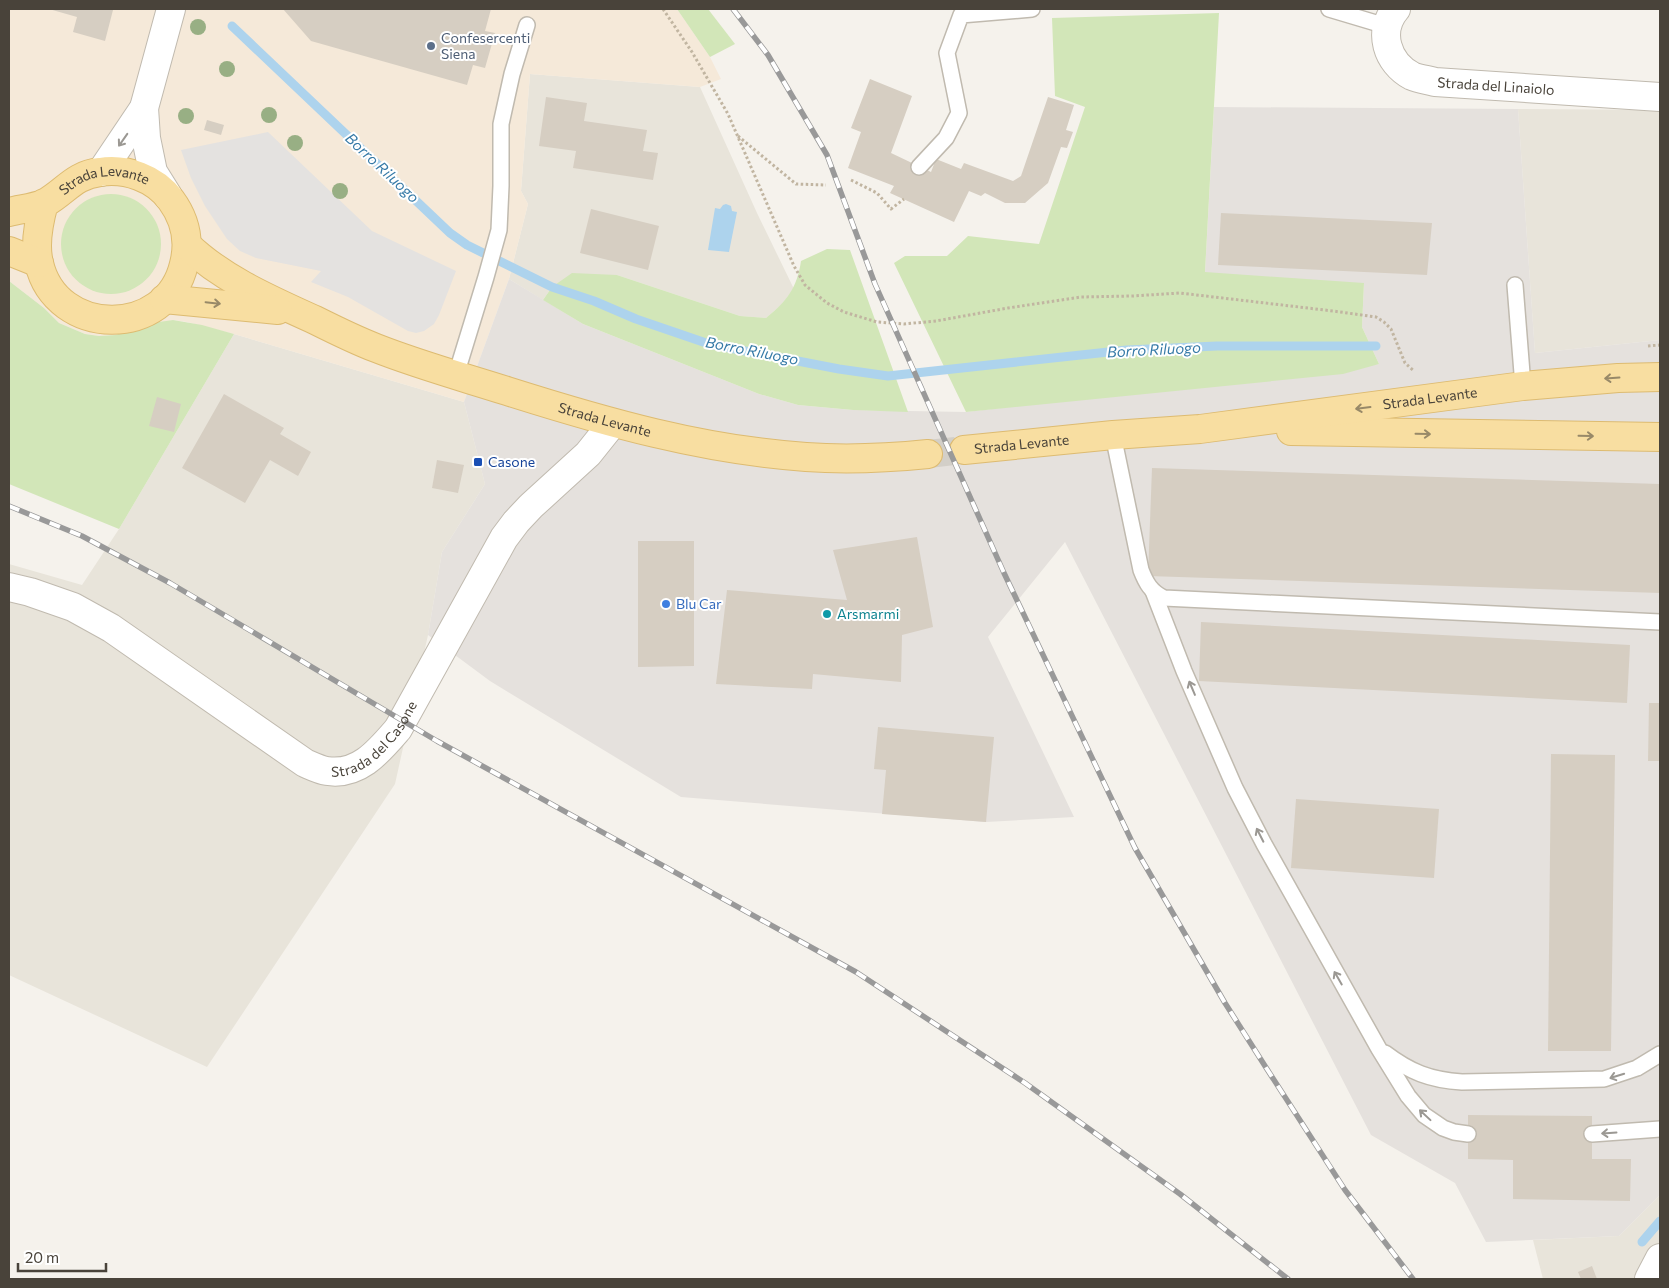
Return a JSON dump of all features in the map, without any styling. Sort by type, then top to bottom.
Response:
[{"type":"main road","name":"Strada Levante","points":[[9,212],[44,203],[72,182],[86,175],[101,172],[123,172],[145,178],[168,196],[182,219],[186,232],[187,245],[183,269],[172,290],[164,300],[151,310],[135,317],[119,320],[102,320],[86,316],[70,308],[56,296],[45,280],[39,263],[37,248],[38,232],[44,203]]},
{"type":"main road","name":"Strada Levante","points":[[187,245],[198,256],[259,294],[374,348],[612,424],[714,446],[808,458],[874,458],[928,454]]},
{"type":"main road","points":[[9,251],[39,263]]},
{"type":"main road","name":"Strada Levante","points":[[164,300],[297,312]]},
{"type":"main road","name":"Strada Levante","points":[[964,450],[1113,435],[1200,429],[1523,386],[1618,378],[1660,377]]},
{"type":"main road","name":"Strada Levante","points":[[1200,429],[1444,435],[1660,437]]},
{"type":"street","points":[[101,172],[144,108],[171,9]]},
{"type":"street","name":"Strada del Linaiolo","points":[[1391,17],[1386,46],[1397,64],[1412,76],[1435,82],[1660,96]]},
{"type":"street","points":[[144,108],[146,138],[153,172],[168,196]]},
{"type":"street","name":"Strada del Casone","points":[[9,587],[73,607],[111,628],[305,763],[327,771],[351,770],[378,752],[398,729],[494,553],[516,522],[588,454],[612,424]]},
{"type":"street","points":[[1649,1279],[1660,1258]]},
{"type":"lane","points":[[919,167],[946,138],[959,113],[947,54],[961,15],[1032,9]]},
{"type":"lane","points":[[1329,9],[1391,17]]},
{"type":"lane","points":[[456,375],[499,230],[501,124],[512,74],[527,25]]},
{"type":"lane","points":[[1515,285],[1523,386]]},
{"type":"lane","points":[[1113,435],[1141,570],[1148,586],[1158,595],[1169,599],[1660,622]]},
{"type":"lane","points":[[1154,591],[1184,671],[1235,788],[1272,859],[1379,1049],[1408,1096],[1424,1116],[1442,1128],[1468,1134]]},
{"type":"lane","points":[[1379,1049],[1398,1063],[1418,1073],[1440,1080],[1462,1082],[1604,1079],[1637,1068],[1660,1054]]},
{"type":"lane","points":[[1592,1134],[1660,1129]]},
{"type":"path","points":[[663,9],[717,94],[738,135],[765,203],[794,266],[805,285],[827,303],[844,312],[877,322],[904,324],[936,321],[1082,297],[1180,293],[1376,317],[1391,329],[1405,363],[1415,372],[1422,373]]},
{"type":"path","points":[[738,135],[796,184],[826,185]]},
{"type":"path","points":[[851,180],[877,193],[891,209],[904,199]]},
{"type":"path","points":[[1639,348],[1660,345]]},
{"type":"shaded area","points":[[9,9],[677,9],[710,57],[721,79],[700,87],[530,74],[521,191],[528,204],[509,279],[464,402],[234,334],[187,322],[173,320],[115,335],[99,336],[85,334],[59,323],[44,308],[9,281]]},
{"type":"shaded area","points":[[530,74],[700,87],[794,289],[781,305],[766,318],[740,316],[617,275],[552,287],[543,300],[509,279],[528,204],[521,191]]},
{"type":"shaded area","points":[[1214,107],[1518,109],[1535,353],[1660,340],[1660,1195],[1619,1236],[1486,1242],[1455,1183],[1371,1135],[1065,542],[988,637],[1074,817],[986,822],[681,797],[490,681],[428,635],[442,552],[485,484],[464,402],[509,279],[583,324],[759,394],[798,405],[853,410],[966,412],[1379,364],[1362,327],[1364,284],[1205,273]]},
{"type":"shaded area","points":[[1518,109],[1660,110],[1660,340],[1535,353]]},
{"type":"shaded area","points":[[268,132],[372,231],[456,271],[434,324],[424,331],[416,333],[408,331],[348,297],[311,282],[321,271],[256,258],[240,251],[227,239],[205,206],[191,178],[181,150]]},
{"type":"shaded area","points":[[234,334],[464,402],[485,484],[442,552],[428,635],[395,784],[207,1067],[9,975],[9,564],[82,585],[119,529]]},
{"type":"shaded area","points":[[1660,1195],[1660,1279],[1543,1279],[1533,1240],[1619,1236]]},
{"type":"green space","points":[[677,9],[708,9],[735,44],[710,57]]},
{"type":"green space","points":[[1219,13],[1205,272],[1364,283],[1362,327],[1379,364],[1343,374],[966,412],[894,263],[905,256],[947,256],[968,236],[1039,244],[1085,107],[1055,96],[1052,18]]},
{"type":"green space","points":[[111,194],[130,198],[146,209],[157,225],[161,244],[157,263],[146,279],[130,290],[111,294],[92,290],[76,279],[65,263],[61,244],[65,225],[76,209],[92,198]]},
{"type":"green space","points":[[827,249],[850,250],[908,412],[798,405],[759,394],[583,324],[543,300],[552,287],[572,273],[617,275],[740,316],[766,318],[780,306],[790,293],[797,279],[801,261]]},
{"type":"green space","points":[[9,281],[44,308],[59,323],[85,334],[99,336],[115,335],[159,322],[173,320],[202,325],[234,334],[119,529],[9,484]]},
{"type":"water","points":[[726,204],[731,206],[732,211],[737,212],[729,252],[708,250],[715,208],[720,209]]},
{"type":"building","points":[[49,9],[113,10],[105,41],[73,32],[77,17]]},
{"type":"building","points":[[283,9],[491,9],[485,31],[495,33],[485,68],[473,65],[467,85],[311,41]]},
{"type":"building","points":[[870,79],[912,96],[891,153],[931,172],[936,159],[961,169],[964,163],[1013,181],[1021,176],[1048,97],[1074,105],[1066,130],[1073,132],[1067,148],[1061,147],[1048,183],[1025,203],[1005,203],[985,193],[981,196],[969,191],[954,222],[890,193],[894,186],[848,168],[861,132],[851,128]]},
{"type":"building","points":[[546,97],[587,103],[584,121],[647,130],[643,151],[658,153],[653,180],[573,168],[576,151],[539,146]]},
{"type":"building","points":[[207,120],[224,125],[221,135],[204,130]]},
{"type":"building","points":[[591,209],[659,226],[648,270],[580,253]]},
{"type":"building","points":[[1221,213],[1432,223],[1427,275],[1218,265]]},
{"type":"building","points":[[224,394],[284,428],[280,434],[311,452],[298,476],[270,460],[245,503],[182,468]]},
{"type":"building","points":[[157,397],[181,404],[174,432],[149,426]]},
{"type":"building","points":[[437,460],[464,465],[458,493],[432,488]]},
{"type":"building","points":[[1152,468],[1660,484],[1660,593],[1148,576]]},
{"type":"building","name":"Arsmarmi","points":[[917,537],[933,627],[902,635],[901,682],[813,674],[812,689],[716,684],[727,590],[847,600],[833,550]]},
{"type":"building","name":"Blu Car","points":[[638,541],[694,541],[694,666],[638,667]]},
{"type":"building","points":[[1201,622],[1630,645],[1627,703],[1199,681]]},
{"type":"building","points":[[1649,703],[1660,703],[1660,761],[1648,761]]},
{"type":"building","points":[[878,727],[994,737],[986,822],[882,814],[886,770],[874,769]]},
{"type":"building","points":[[1551,754],[1615,755],[1611,1051],[1548,1051]]},
{"type":"building","points":[[1296,799],[1439,809],[1434,878],[1291,868]]},
{"type":"building","points":[[1468,1115],[1592,1116],[1592,1159],[1631,1159],[1630,1201],[1513,1199],[1513,1160],[1468,1159]]},
{"type":"building","points":[[1592,1266],[1597,1279],[1581,1279],[1578,1272]]},
{"type":"waterway","name":"Borro Riluogo","points":[[232,26],[450,233],[467,245],[552,287],[709,344],[839,369],[888,376],[1127,350],[1217,346],[1376,346]]},
{"type":"waterway","points":[[1642,1242],[1660,1221]]},
{"type":"tunnel","points":[[928,454],[964,450]]},
{"type":"railway","points":[[733,9],[768,55],[827,155],[875,284],[1004,573],[1135,848],[1225,1003],[1265,1066],[1345,1190],[1413,1279]]},
{"type":"railway","points":[[9,506],[82,536],[170,583],[437,741],[856,972],[1025,1083],[1180,1194],[1288,1279]]},
{"type":"place","name":"Confesercenti Siena","points":[[431,46]]},
{"type":"place","name":"Casone","points":[[478,462]]},
{"type":"place","name":"Blu Car","points":[[666,604]]},
{"type":"place","name":"Arsmarmi","points":[[827,614]]}]
